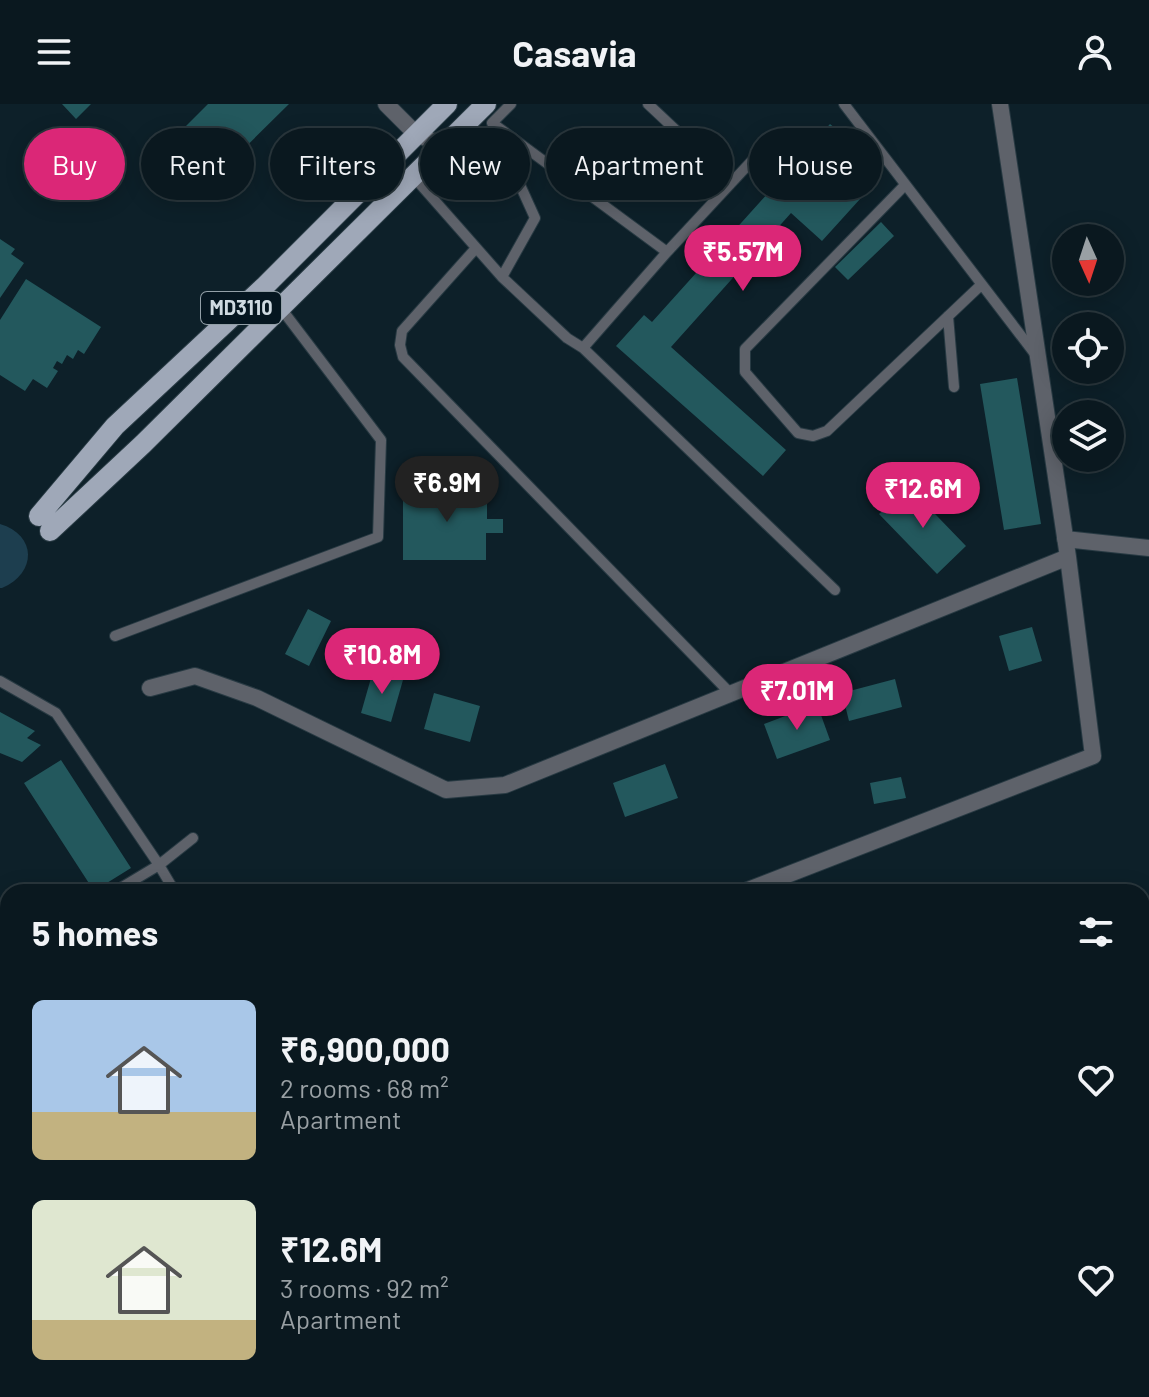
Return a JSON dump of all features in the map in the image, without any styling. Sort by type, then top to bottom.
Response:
[{"type":"main road","name":"MD3110","points":[[420,167],[143,444],[44,524],[115,426],[265,286],[447,104]]},
{"type":"main road","name":"MD3110","points":[[467,128],[489,113]]},
{"type":"street","points":[[386,104],[420,136]]},
{"type":"street","points":[[764,884],[1093,756],[1068,557],[1000,104]]},
{"type":"street","points":[[1065,539],[1149,548]]},
{"type":"street","points":[[150,688],[195,676],[257,698],[446,790],[505,785],[1068,557]]},
{"type":"lane","points":[[489,113],[511,104]]},
{"type":"lane","points":[[648,104],[674,128]]},
{"type":"lane","points":[[844,104],[1036,356]]},
{"type":"lane","points":[[489,113],[667,252]]},
{"type":"lane","points":[[489,113],[535,218],[502,277]]},
{"type":"lane","points":[[733,180],[749,163]]},
{"type":"lane","points":[[412,175],[502,277],[567,338],[583,348],[835,590]]},
{"type":"lane","points":[[905,185],[745,349],[745,372],[798,433],[813,436],[827,431],[981,285]]},
{"type":"lane","points":[[583,348],[715,200]]},
{"type":"lane","points":[[476,248],[402,331],[400,345],[403,357],[730,693]]},
{"type":"lane","points":[[115,636],[378,537],[381,440],[280,307]]},
{"type":"lane","points":[[948,316],[954,387]]},
{"type":"lane","points":[[0,681],[56,713],[170,884]]},
{"type":"lane","points":[[127,884],[159,865],[193,838]]},
{"type":"shaded area","points":[[0,524],[21,537],[28,554],[22,573],[2,588],[0,588]]},
{"type":"building","points":[[62,104],[91,104],[76,119]]},
{"type":"building","points":[[208,104],[289,104],[254,139],[254,128],[184,128]]},
{"type":"building","points":[[762,200],[859,200],[822,241],[791,213],[671,347],[786,450],[763,476],[616,346],[644,315],[652,322]]},
{"type":"building","points":[[881,222],[894,236],[848,280],[835,267]]},
{"type":"building","points":[[0,239],[15,249],[11,254],[24,263],[0,298]]},
{"type":"building","points":[[26,279],[101,327],[84,354],[78,350],[73,359],[67,355],[62,364],[57,361],[53,368],[58,371],[47,388],[33,379],[25,391],[0,375],[0,320]]},
{"type":"building","points":[[1017,378],[1041,524],[1004,530],[980,384]]},
{"type":"building","points":[[909,487],[966,546],[937,574],[879,514]]},
{"type":"building","points":[[403,489],[487,489],[487,519],[503,519],[503,533],[486,533],[486,560],[403,560]]},
{"type":"building","points":[[308,609],[331,621],[309,666],[285,654]]},
{"type":"building","points":[[1032,627],[1042,661],[1009,671],[999,636]]},
{"type":"building","points":[[373,671],[403,680],[391,722],[361,713]]},
{"type":"building","points":[[895,679],[902,707],[849,721],[842,693]]},
{"type":"building","points":[[434,693],[480,706],[470,742],[424,729]]},
{"type":"building","points":[[817,704],[830,740],[777,759],[764,724]]},
{"type":"building","points":[[0,712],[35,731],[27,738],[41,745],[22,762],[0,753]]},
{"type":"building","points":[[61,760],[131,868],[105,884],[89,884],[24,783]]},
{"type":"building","points":[[665,764],[678,798],[625,817],[613,783]]},
{"type":"building","points":[[901,777],[906,798],[874,804],[870,783]]}]
